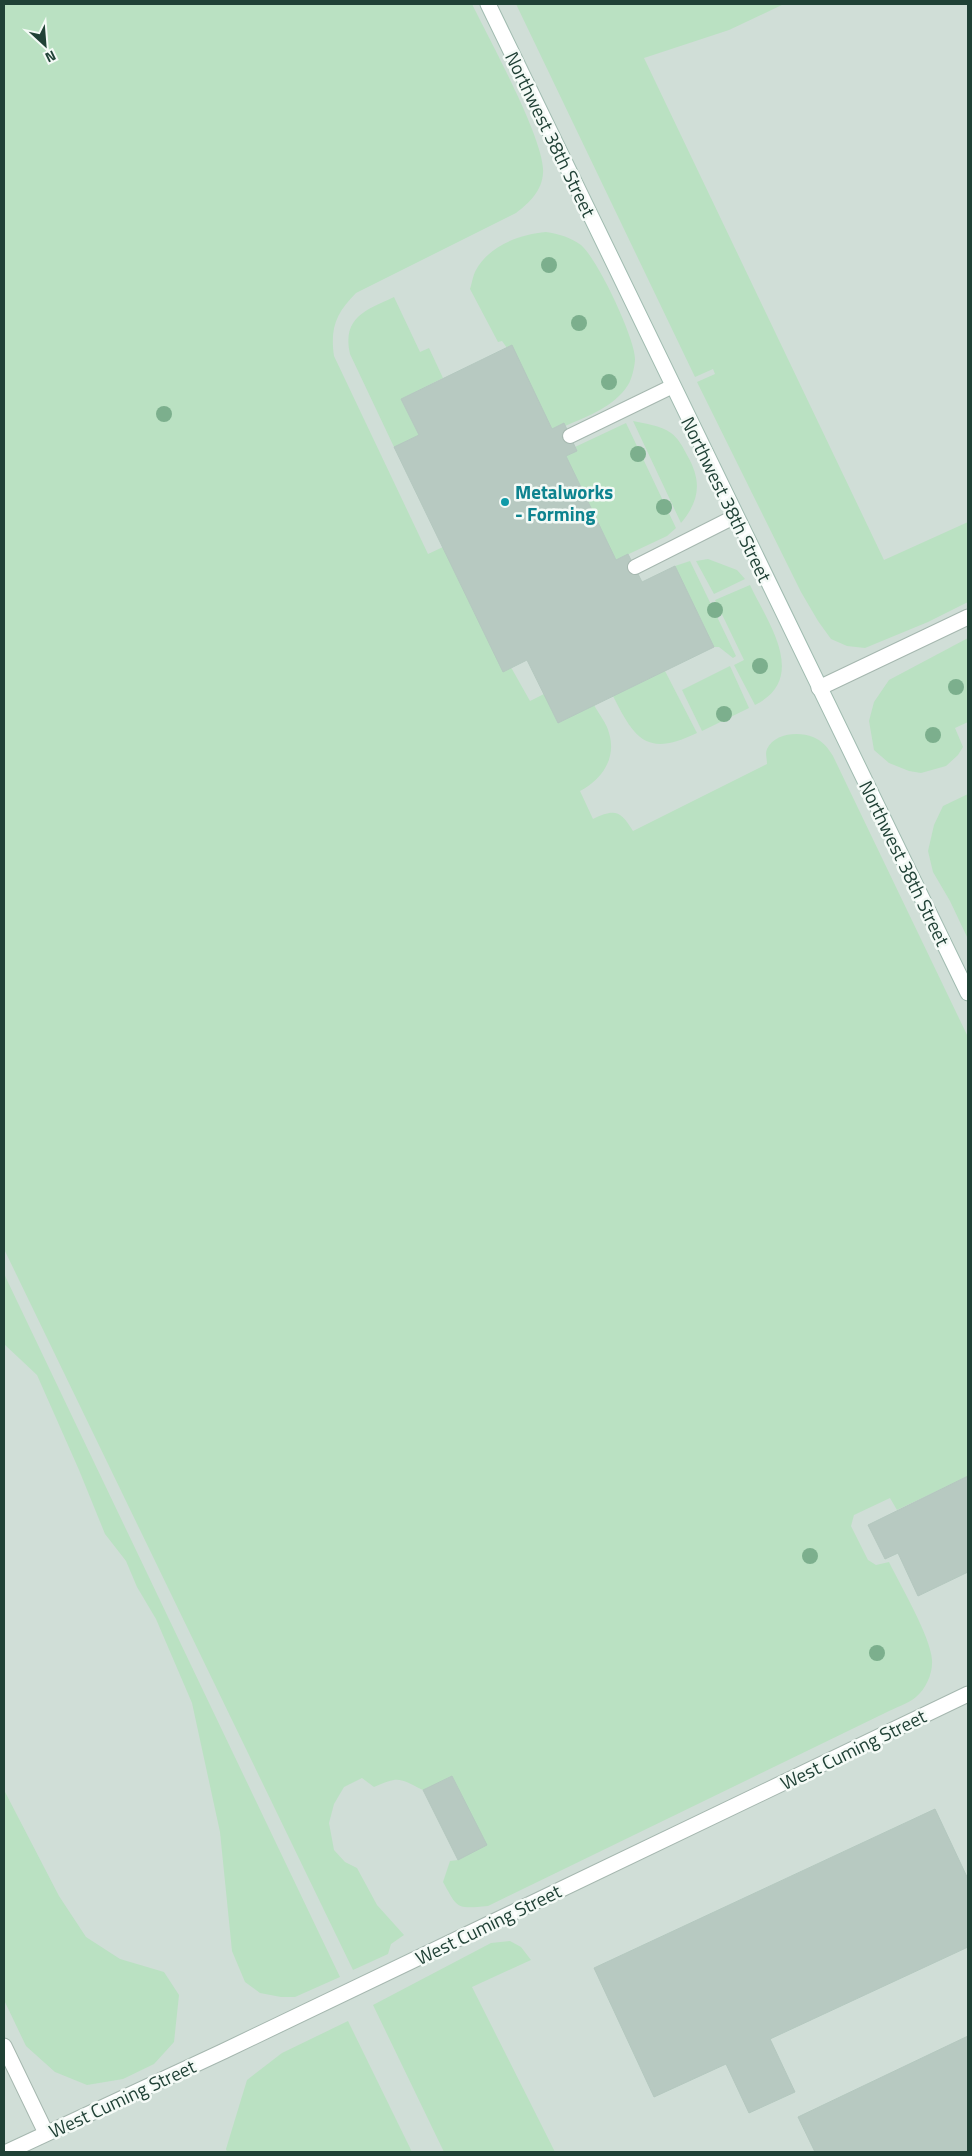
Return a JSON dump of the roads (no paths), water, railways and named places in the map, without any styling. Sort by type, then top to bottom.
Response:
[{"type":"street","name":"Northwest 38th Street","points":[[488,4],[968,993]]},
{"type":"street","points":[[819,688],[968,617]]},
{"type":"street","name":"West Cuming Street","points":[[7,2152],[224,2051],[968,1694]]},
{"type":"street","points":[[4,2046],[46,2133]]},
{"type":"lane","points":[[570,436],[673,386]]},
{"type":"lane","points":[[635,567],[736,516]]},
{"type":"place","name":"Metalworks - Forming","points":[[505,502]]}]
